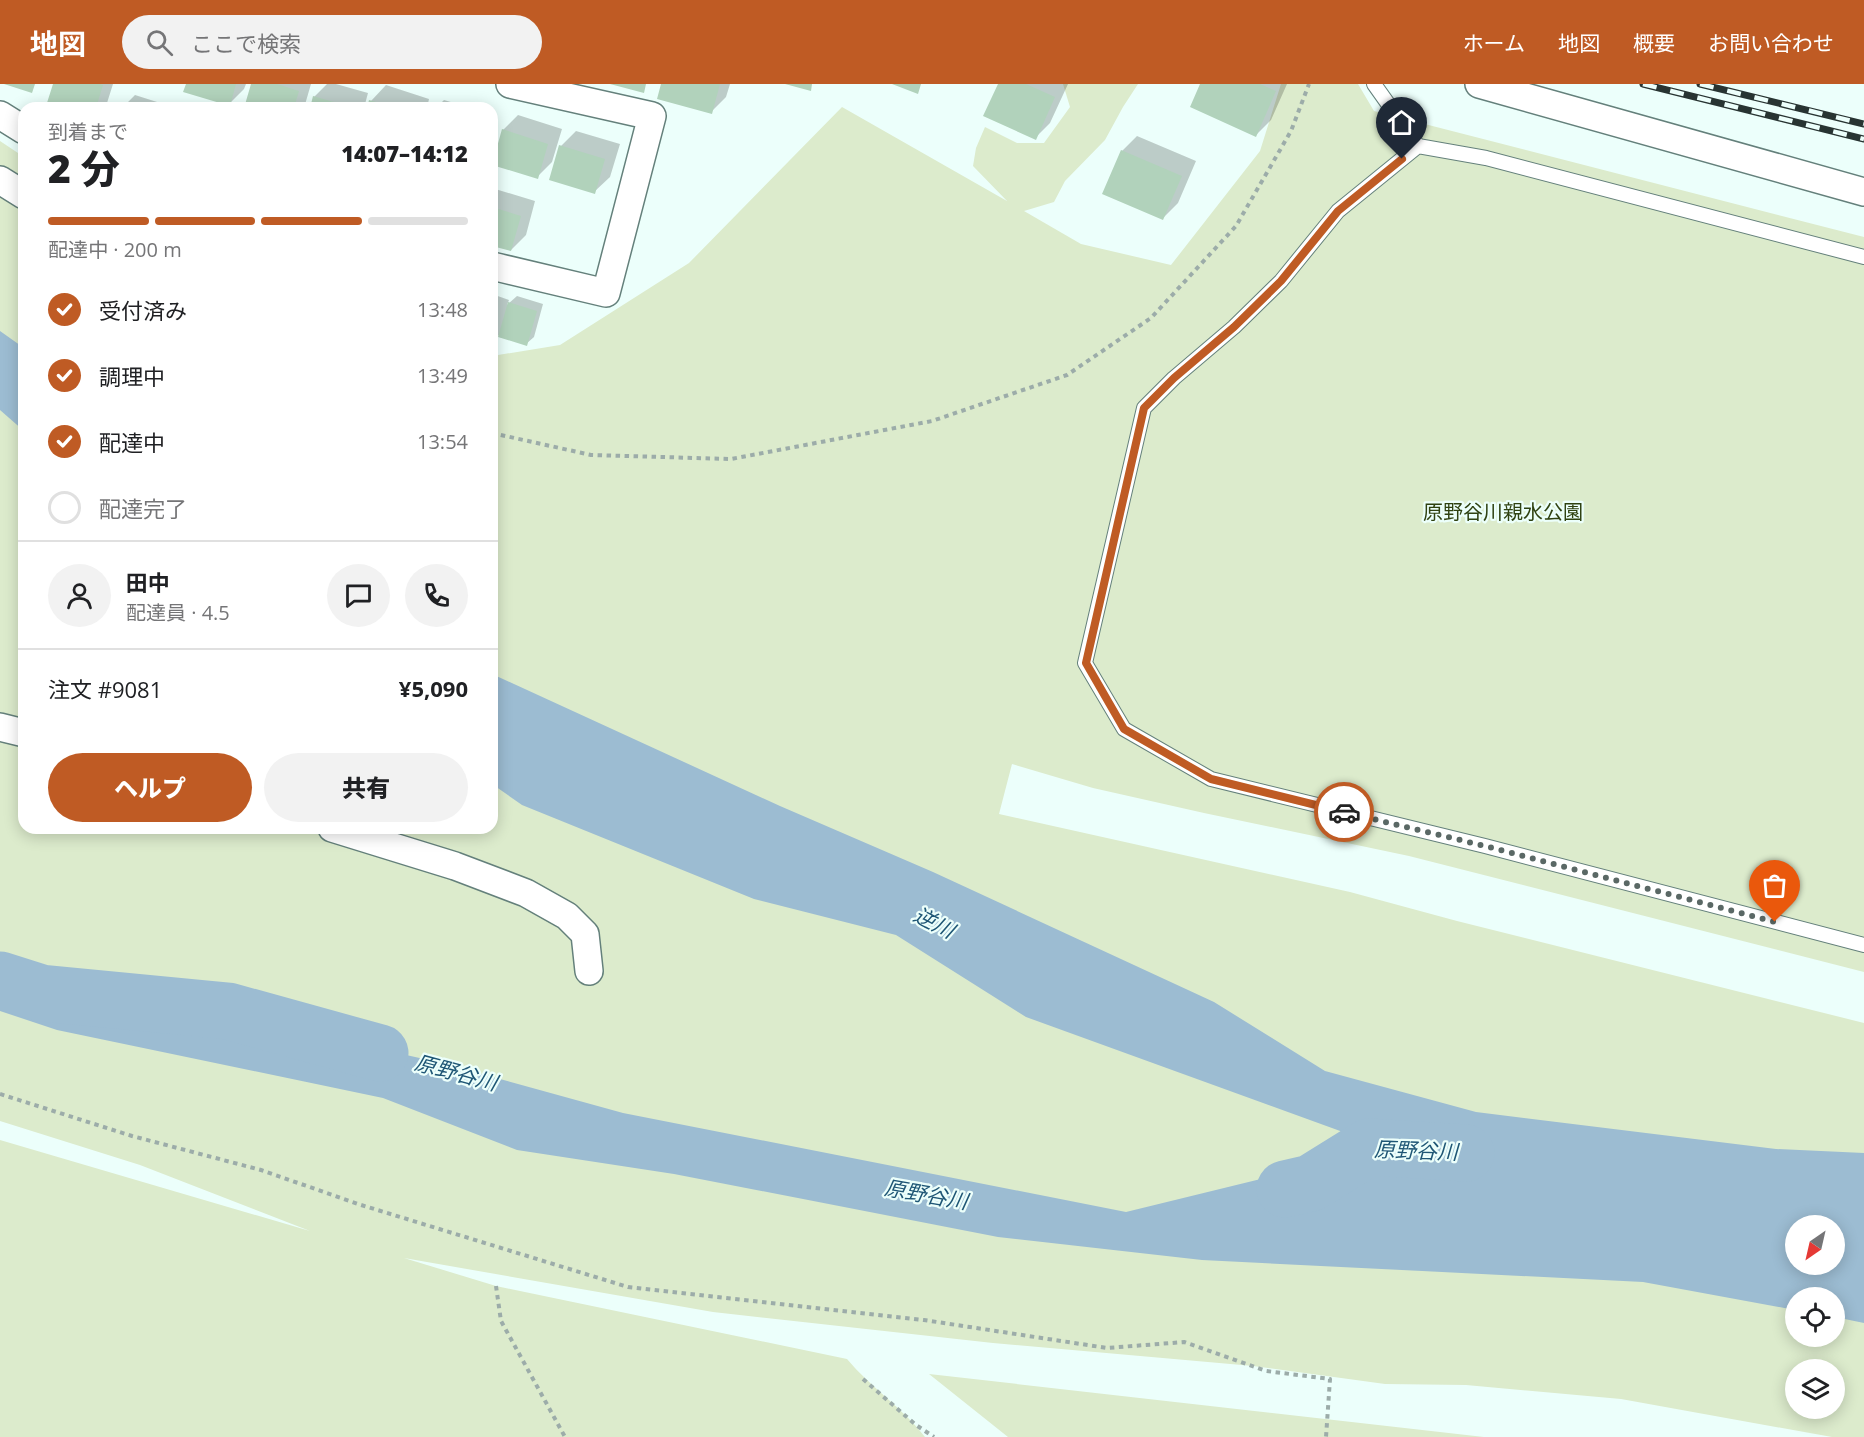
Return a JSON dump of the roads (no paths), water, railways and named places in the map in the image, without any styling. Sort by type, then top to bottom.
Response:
[{"type":"street","points":[[498,267],[606,293],[652,116],[510,84]]},
{"type":"street","points":[[1479,84],[1864,192]]},
{"type":"street","points":[[0,115],[18,126]]},
{"type":"street","points":[[0,180],[18,191]]},
{"type":"street","points":[[0,727],[18,732]]},
{"type":"street","points":[[351,834],[455,866],[526,893],[567,916],[585,934],[590,971]]},
{"type":"lane","points":[[1374,84],[1418,146],[1486,158],[1864,257]]},
{"type":"lane","points":[[1418,146],[1338,211],[1273,288],[1234,327],[1174,378],[1144,408],[1086,663],[1124,729],[1211,779],[1485,846],[1864,945]]},
{"type":"water","points":[[0,331],[18,344],[18,426],[0,410]]},
{"type":"water","name":"逆川","points":[[498,677],[780,806],[933,872],[1214,1002],[1325,1071],[1476,1112],[1776,1149],[1864,1153],[1864,1323],[1845,1319],[1845,1287],[1785,1287],[1785,1308],[1643,1282],[1202,1260],[998,1237],[674,1174],[517,1150],[383,1098],[57,1030],[0,1011],[0,958],[56,977],[442,1063],[623,1113],[1126,1212],[1387,1148],[1026,1017],[896,935],[754,899],[522,805],[498,788]]},
{"type":"waterway","name":"原野谷川","points":[[0,980],[41,993],[228,1011],[380,1053]]},
{"type":"waterway","name":"原野谷川","points":[[1285,1189],[1311,1183],[1369,1147],[1466,1153]]},
{"type":"railway","points":[[1643,84],[1864,139]]},
{"type":"railway","points":[[1700,84],[1864,124]]},
{"type":"park label","name":"原野谷川親水公園","points":[[1503,512]]}]
